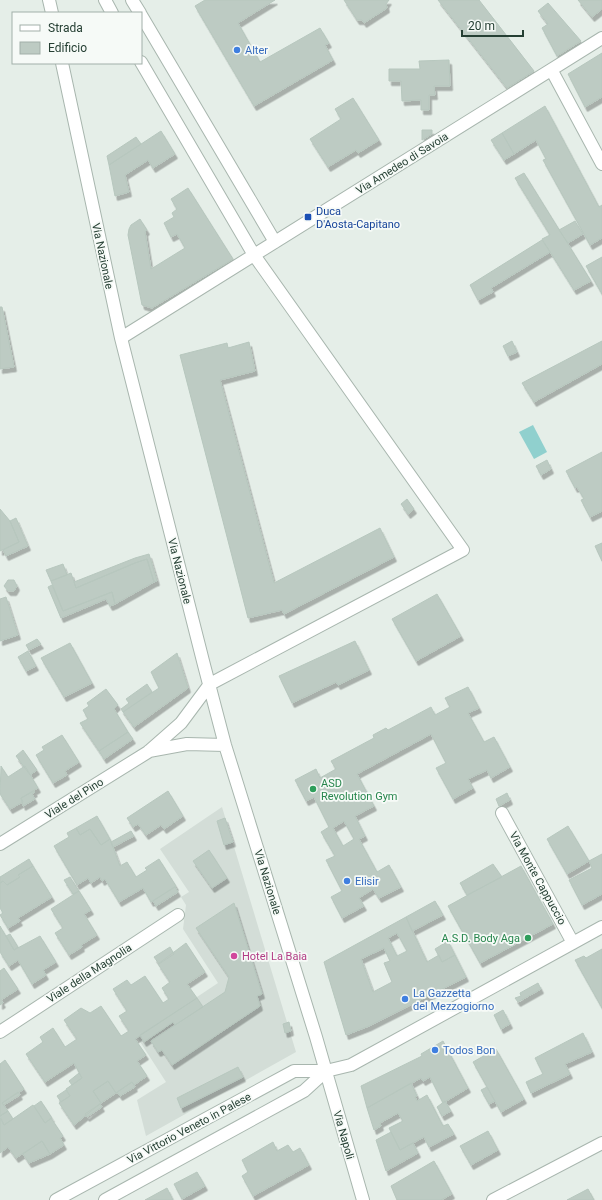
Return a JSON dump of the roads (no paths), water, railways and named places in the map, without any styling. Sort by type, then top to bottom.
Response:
[{"type":"street","points":[[49,0],[52,12]]},
{"type":"street","points":[[105,0],[111,12]]},
{"type":"street","points":[[132,0],[139,12]]},
{"type":"street","points":[[142,17],[275,242]]},
{"type":"street","name":"Via Amedeo di Savoia","points":[[121,338],[552,71],[602,38]]},
{"type":"street","name":"Via Nazionale","points":[[62,64],[121,338],[204,665],[225,745],[326,1071]]},
{"type":"street","points":[[142,64],[254,255],[464,550],[210,684]]},
{"type":"street","points":[[552,71],[602,164]]},
{"type":"street","name":"Viale del Pino","points":[[0,844],[148,752],[181,723],[210,684]]},
{"type":"street","name":"Viale del Pino","points":[[148,752],[187,744],[225,745]]},
{"type":"street","name":"Via Monte Cappuccio","points":[[502,813],[573,943]]},
{"type":"street","name":"Viale della Magnolia","points":[[0,1032],[178,915]]},
{"type":"street","name":"Via Vittorio Veneto in Palese","points":[[56,1200],[294,1071],[326,1071],[351,1065],[602,927]]},
{"type":"street","name":"Via Vittorio Veneto in Palese","points":[[105,1200],[304,1091],[326,1071]]},
{"type":"street","name":"Via Napoli","points":[[326,1071],[363,1200]]},
{"type":"street","points":[[493,1200],[602,1143]]},
{"type":"water","points":[[533,425],[547,452],[534,459],[519,432]]},
{"type":"place","name":"Alter","points":[[237,50]]},
{"type":"place","name":"Duca D'Aosta-Capitano","points":[[308,217]]},
{"type":"place","name":"ASD Revolution Gym","points":[[313,789]]},
{"type":"place","name":"Elisir","points":[[347,881]]},
{"type":"place","name":"A.S.D. Body Aga","points":[[528,938]]},
{"type":"place","name":"Hotel La Baia","points":[[234,956]]},
{"type":"place","name":"La Gazzetta del Mezzogiorno","points":[[405,999]]},
{"type":"place","name":"Todos Bon","points":[[435,1050]]}]
